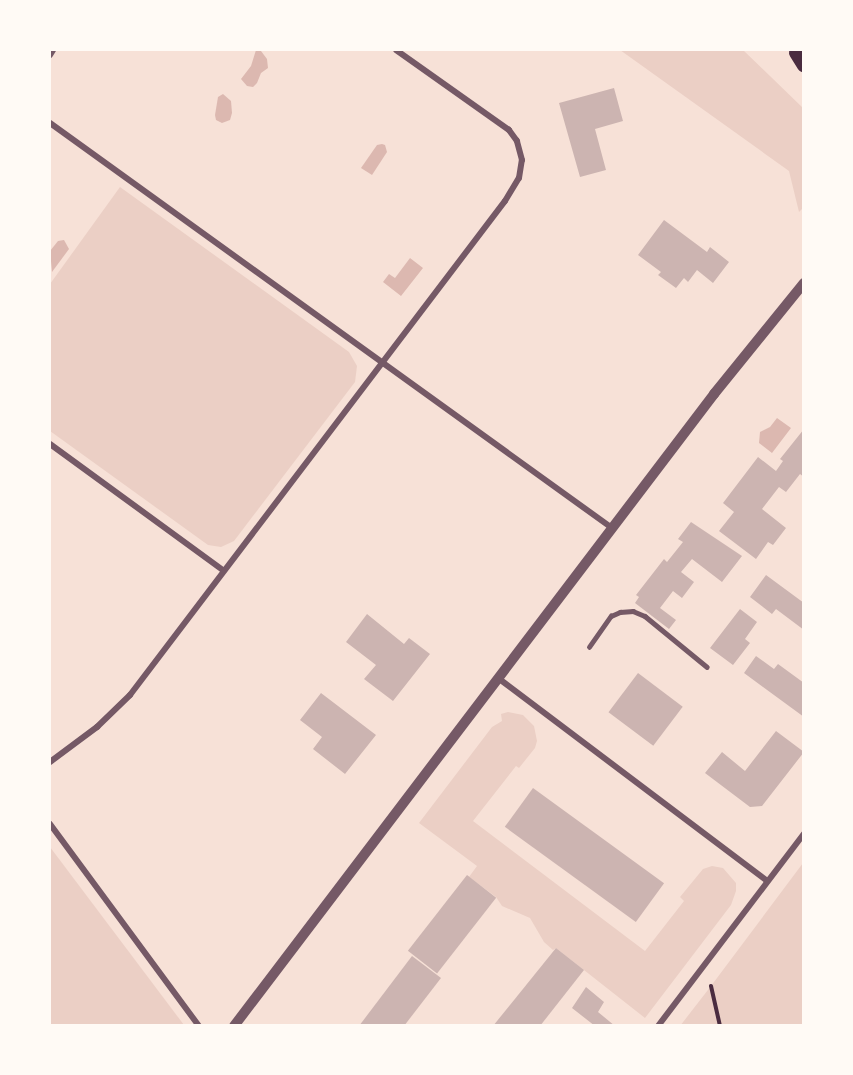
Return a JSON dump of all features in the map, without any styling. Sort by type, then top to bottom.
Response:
[{"type":"street","points":[[50,55],[53,50]]},
{"type":"street","points":[[50,762],[98,727],[130,695],[506,201],[519,178],[522,160],[517,141],[509,130],[396,50]]},
{"type":"street","points":[[50,123],[612,528]]},
{"type":"street","points":[[234,1026],[714,394],[804,283]]},
{"type":"street","points":[[50,444],[223,570]]},
{"type":"street","points":[[498,678],[768,881]]},
{"type":"street","points":[[50,824],[199,1026]]},
{"type":"street","points":[[658,1026],[804,834]]},
{"type":"lane","points":[[589,647],[611,616],[633,610],[645,616],[707,667]]},
{"type":"path","points":[[711,986],[720,1026]]},
{"type":"shaded area","points":[[256,50],[261,51],[267,59],[268,68],[261,73],[253,87],[247,86],[241,79],[251,66]]},
{"type":"shaded area","points":[[620,50],[743,50],[803,108],[803,208],[799,212],[789,171]]},
{"type":"shaded area","points":[[223,94],[231,101],[232,113],[230,120],[222,123],[216,120],[215,115],[218,97]]},
{"type":"shaded area","points":[[377,145],[385,145],[387,152],[372,175],[361,168]]},
{"type":"shaded area","points":[[120,187],[349,352],[357,366],[355,382],[234,541],[221,547],[208,545],[50,431],[50,284]]},
{"type":"shaded area","points":[[64,240],[69,249],[52,272],[50,251],[58,241]]},
{"type":"shaded area","points":[[410,258],[423,268],[401,296],[383,282],[389,274],[395,278]]},
{"type":"shaded area","points":[[777,418],[791,428],[772,453],[759,443],[760,432],[770,427]]},
{"type":"shaded area","points":[[508,712],[523,715],[534,726],[537,741],[535,748],[519,768],[516,766],[473,821],[645,951],[684,901],[680,897],[703,869],[712,866],[723,868],[736,883],[731,905],[645,1018],[556,948],[553,950],[544,942],[530,918],[502,906],[496,897],[469,877],[477,866],[419,823],[492,727],[502,721],[501,714]]},
{"type":"shaded area","points":[[50,847],[184,1025],[50,1025]]},
{"type":"shaded area","points":[[803,863],[803,1025],[680,1026],[711,986]]},
{"type":"building","points":[[614,88],[623,121],[595,129],[606,170],[580,177],[559,103]]},
{"type":"building","points":[[664,220],[707,252],[710,247],[729,262],[713,283],[697,270],[688,282],[684,278],[676,288],[658,275],[661,272],[638,255]]},
{"type":"building","points":[[804,429],[804,477],[800,474],[786,492],[779,487],[762,509],[786,528],[773,545],[768,542],[756,559],[719,531],[734,512],[723,503],[758,457],[776,471],[783,461],[780,459]]},
{"type":"building","points":[[691,522],[742,556],[722,582],[692,559],[681,572],[694,582],[682,598],[673,591],[660,608],[676,620],[669,629],[635,603],[639,597],[636,595],[664,559],[667,562],[683,542],[678,539]]},
{"type":"building","points":[[766,575],[804,603],[804,630],[776,609],[772,614],[750,597]]},
{"type":"building","points":[[740,609],[757,622],[745,639],[750,643],[733,665],[710,648]]},
{"type":"building","points":[[367,614],[404,644],[409,638],[430,654],[393,701],[364,679],[376,665],[346,642]]},
{"type":"building","points":[[756,656],[774,669],[778,664],[804,683],[804,717],[744,673]]},
{"type":"building","points":[[638,673],[683,707],[653,746],[609,712]]},
{"type":"building","points":[[321,693],[376,735],[345,774],[313,749],[322,737],[300,720]]},
{"type":"building","points":[[776,731],[804,752],[762,806],[750,807],[705,773],[722,752],[745,771]]},
{"type":"building","points":[[533,788],[664,883],[636,922],[505,827]]},
{"type":"building","points":[[467,875],[496,898],[437,973],[408,951]]},
{"type":"building","points":[[556,948],[584,970],[540,1026],[493,1026]]},
{"type":"building","points":[[412,956],[441,978],[404,1026],[359,1026]]},
{"type":"building","points":[[586,987],[604,1002],[598,1012],[615,1026],[595,1026],[572,1008]]}]
